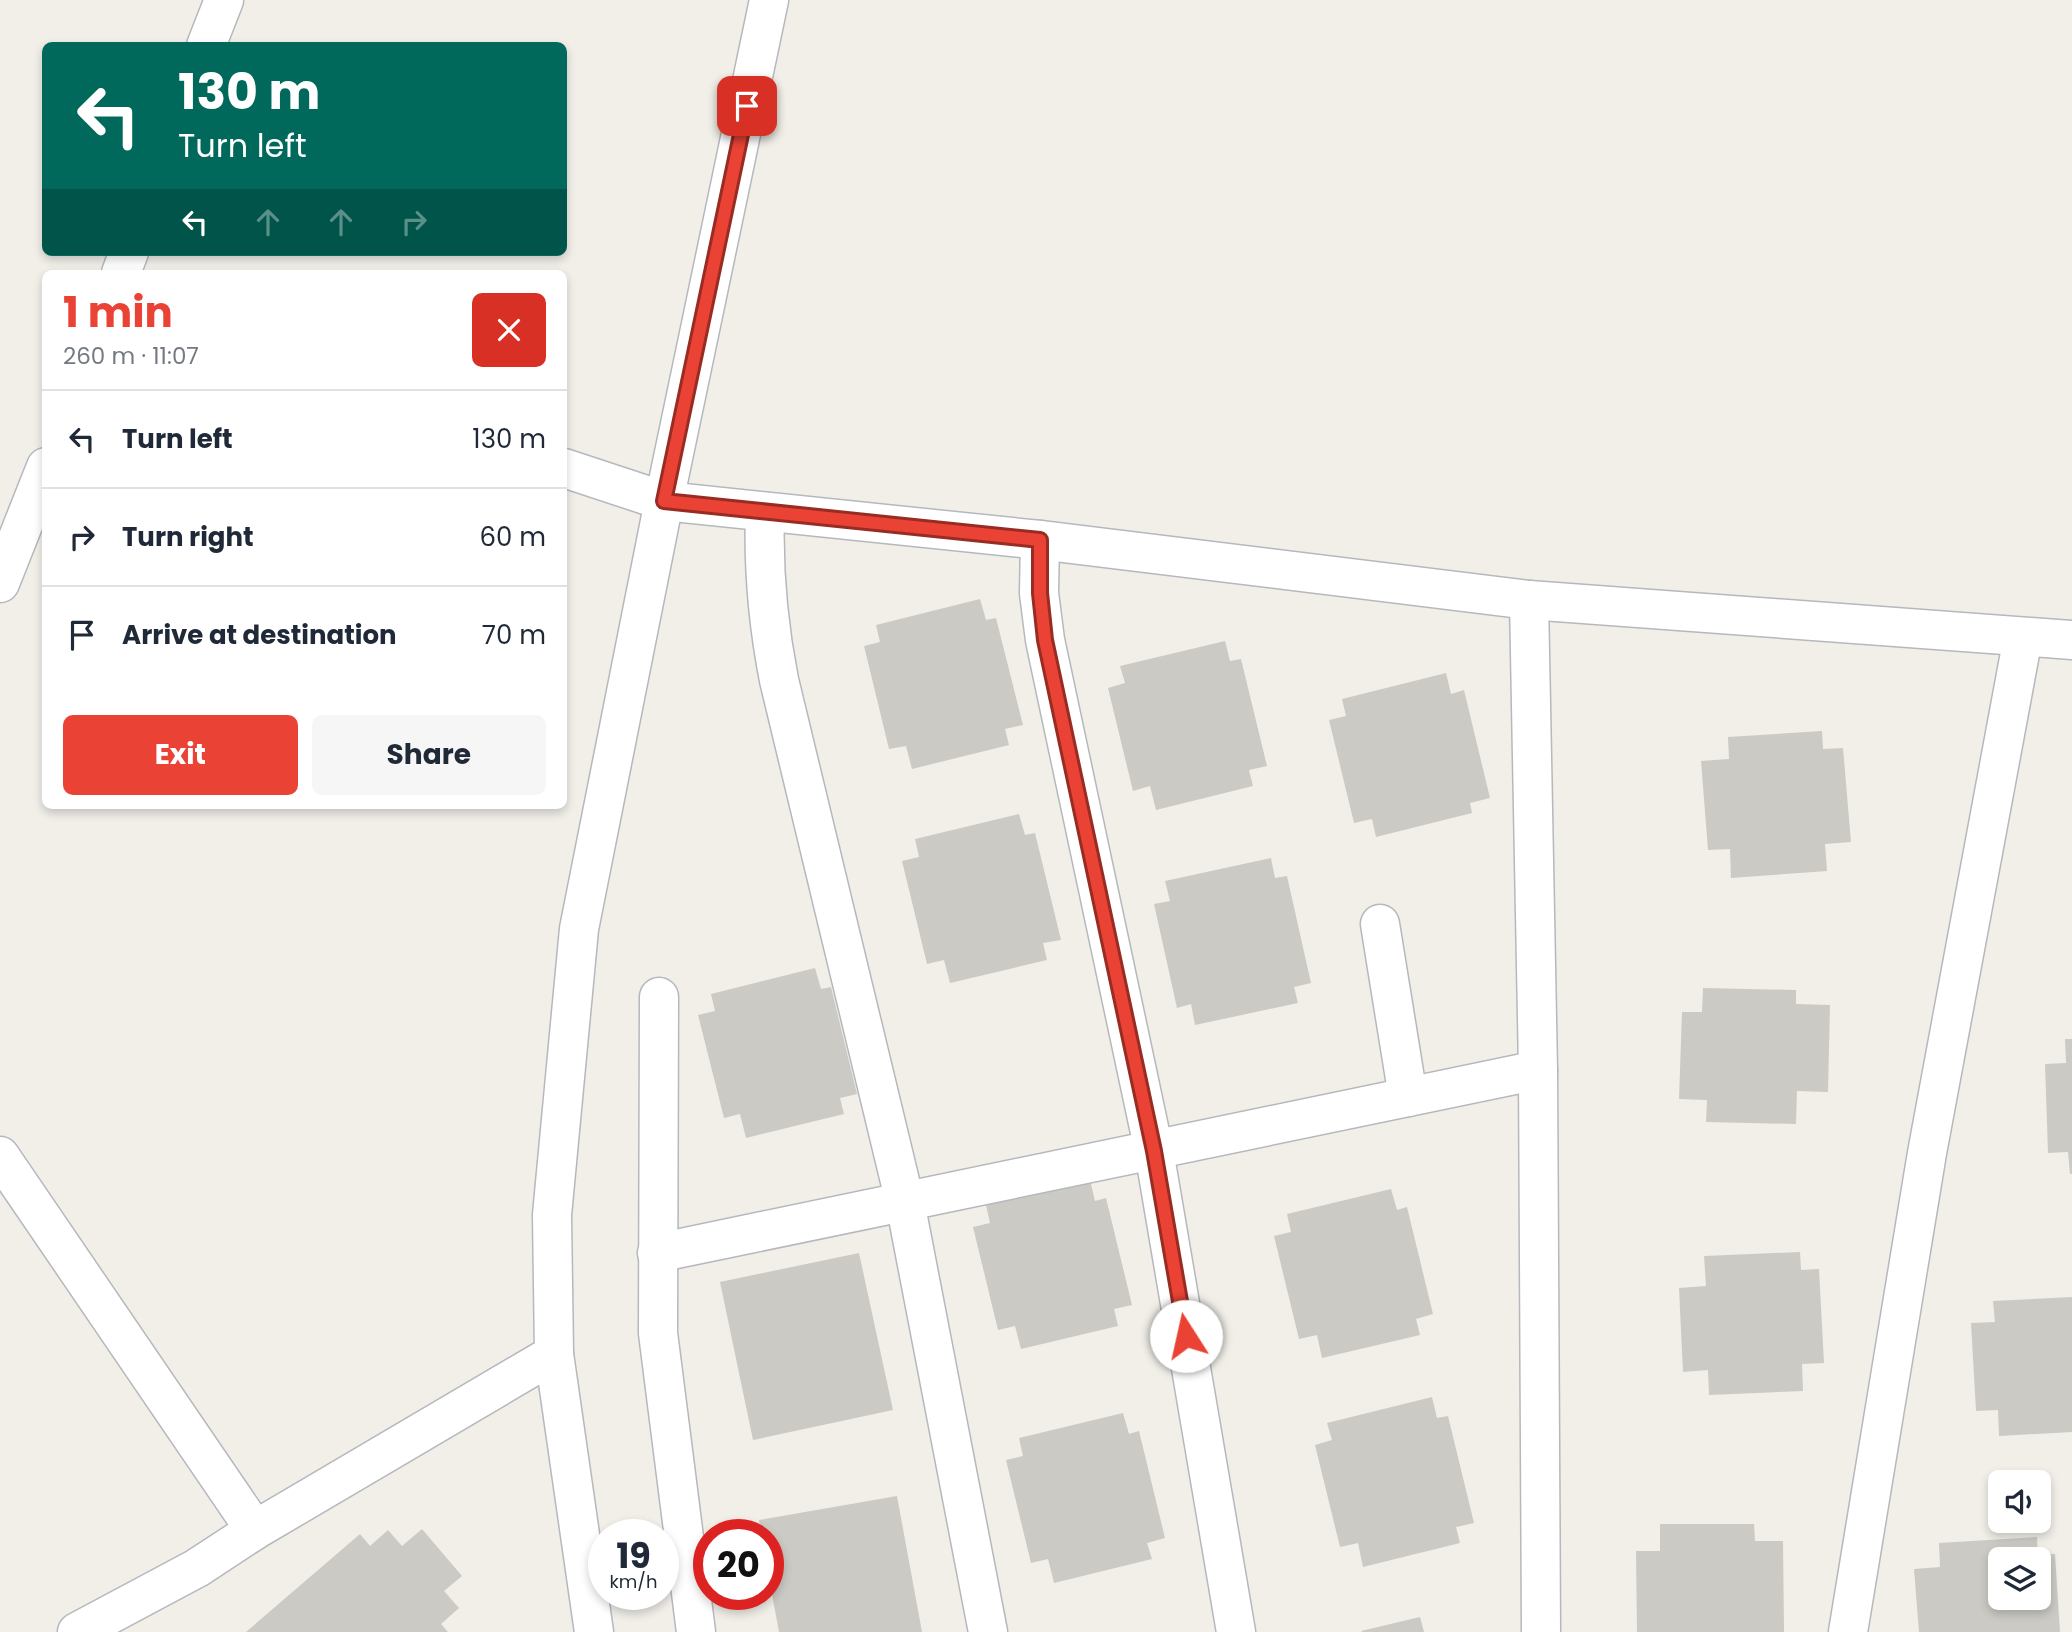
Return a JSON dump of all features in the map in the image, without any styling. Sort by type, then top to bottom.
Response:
[{"type":"street","points":[[208,42],[224,0]]},
{"type":"street","points":[[594,1632],[554,1354],[552,1215],[579,929],[664,501],[769,0]]},
{"type":"street","points":[[567,469],[664,501],[1040,540],[1529,600],[2072,640]]},
{"type":"street","points":[[0,583],[42,477]]},
{"type":"street","points":[[765,512],[765,574],[769,627],[779,680],[905,1202],[988,1632]]},
{"type":"street","points":[[1040,540],[1040,593],[1045,640],[1154,1151],[1236,1632]]},
{"type":"street","points":[[1529,600],[1538,1070],[1541,1632]]},
{"type":"street","points":[[1848,1632],[1927,1153],[2023,637]]},
{"type":"street","points":[[1380,924],[1408,1097]]},
{"type":"street","points":[[659,997],[658,1333],[696,1632]]},
{"type":"street","points":[[657,1253],[1538,1070]]},
{"type":"street","points":[[0,1156],[256,1530]]},
{"type":"street","points":[[77,1632],[197,1568],[256,1530],[554,1354]]},
{"type":"building","points":[[980,599],[986,620],[996,618],[1023,725],[1005,729],[1009,745],[912,769],[906,746],[889,749],[864,646],[880,642],[876,625]]},
{"type":"building","points":[[1225,641],[1230,661],[1241,659],[1267,766],[1249,770],[1253,786],[1156,810],[1150,786],[1133,791],[1108,688],[1125,683],[1120,666]]},
{"type":"building","points":[[1446,673],[1451,694],[1464,690],[1490,798],[1470,803],[1472,813],[1376,837],[1372,819],[1354,823],[1329,720],[1346,716],[1342,699]]},
{"type":"building","points":[[1822,731],[1823,749],[1843,748],[1851,842],[1825,844],[1827,871],[1731,878],[1730,849],[1708,850],[1701,761],[1729,759],[1728,737]]},
{"type":"building","points":[[1019,814],[1025,835],[1035,833],[1061,940],[1043,943],[1047,960],[950,983],[944,960],[927,964],[902,861],[919,857],[915,839]]},
{"type":"building","points":[[1271,858],[1275,878],[1287,876],[1311,983],[1294,987],[1298,1003],[1195,1025],[1191,1004],[1177,1008],[1154,904],[1170,901],[1165,881]]},
{"type":"building","points":[[815,968],[821,989],[831,987],[857,1094],[840,1098],[844,1114],[746,1138],[740,1114],[724,1118],[698,1015],[715,1011],[711,994]]},
{"type":"building","points":[[1703,988],[1796,990],[1796,1004],[1830,1005],[1828,1092],[1797,1091],[1796,1124],[1706,1122],[1707,1100],[1679,1099],[1682,1012],[1702,1012]]},
{"type":"building","points":[[2065,1039],[2072,1039],[2072,1174],[2068,1152],[2048,1153],[2045,1064],[2066,1063]]},
{"type":"building","points":[[1090,1180],[1095,1201],[1106,1198],[1132,1305],[1114,1309],[1118,1326],[1021,1349],[1015,1326],[998,1330],[973,1227],[990,1223],[986,1205]]},
{"type":"building","points":[[1391,1189],[1397,1210],[1407,1207],[1433,1314],[1416,1319],[1420,1335],[1322,1358],[1317,1335],[1299,1339],[1274,1236],[1291,1232],[1287,1214]]},
{"type":"building","points":[[1800,1252],[1801,1270],[1819,1269],[1824,1363],[1802,1364],[1803,1391],[1709,1395],[1708,1370],[1683,1372],[1679,1288],[1706,1286],[1704,1256]]},
{"type":"building","points":[[859,1253],[893,1410],[753,1440],[720,1282]]},
{"type":"building","points":[[2072,1297],[2072,1432],[1999,1436],[1998,1410],[1976,1411],[1971,1323],[1995,1322],[1993,1301]]},
{"type":"building","points":[[1432,1397],[1437,1418],[1448,1416],[1474,1523],[1456,1527],[1460,1543],[1363,1567],[1358,1543],[1340,1547],[1315,1445],[1332,1440],[1327,1423]]},
{"type":"building","points":[[1123,1413],[1129,1434],[1139,1431],[1165,1538],[1147,1543],[1152,1559],[1054,1583],[1048,1559],[1031,1563],[1006,1460],[1023,1456],[1019,1438]]},
{"type":"building","points":[[897,1496],[922,1632],[779,1632],[775,1610],[784,1610],[784,1519],[765,1519]]},
{"type":"building","points":[[1660,1524],[1754,1524],[1755,1541],[1783,1541],[1784,1632],[1637,1632],[1636,1551],[1660,1551]]},
{"type":"building","points":[[422,1529],[462,1576],[444,1591],[459,1608],[441,1624],[448,1632],[246,1632],[360,1534],[370,1546],[388,1530],[402,1546]]},
{"type":"building","points":[[2037,1537],[2038,1547],[1988,1547],[1988,1610],[2051,1610],[2051,1554],[2055,1554],[2060,1632],[1919,1632],[1914,1569],[1940,1567],[1939,1543]]},
{"type":"building","points":[[1420,1617],[1424,1632],[1361,1631]]},
{"type":"route","points":[[747,106],[664,501],[1040,540],[1040,593],[1045,640],[1154,1151],[1186,1336]]}]
